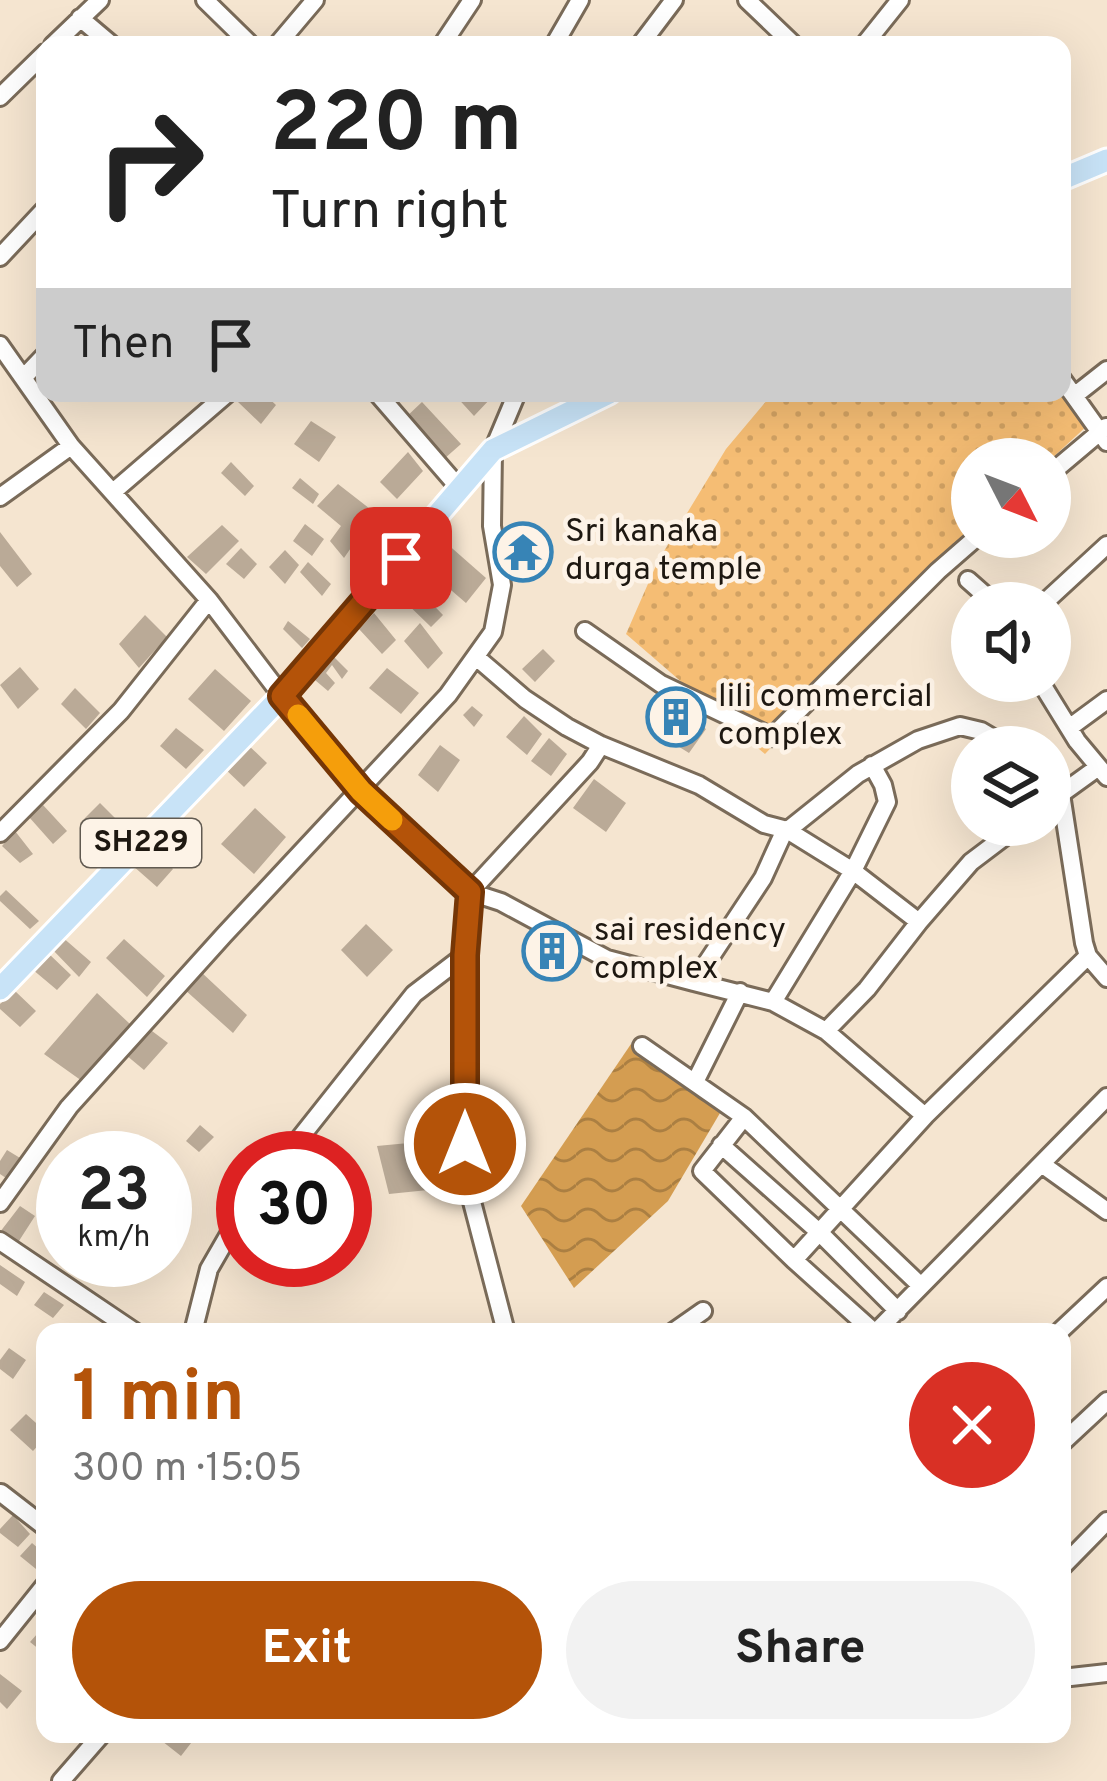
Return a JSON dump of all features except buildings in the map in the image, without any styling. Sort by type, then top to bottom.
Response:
[{"type":"main road","points":[[1071,174],[1107,160]]},
{"type":"main road","name":"SH229","points":[[0,989],[282,696],[493,450],[591,402]]},
{"type":"street","points":[[62,36],[100,0]]},
{"type":"street","points":[[205,0],[242,36]]},
{"type":"street","points":[[284,36],[314,0]]},
{"type":"street","points":[[448,36],[472,0]]},
{"type":"street","points":[[559,36],[580,0]]},
{"type":"street","points":[[647,36],[674,0]]},
{"type":"street","points":[[747,0],[785,36]]},
{"type":"street","points":[[871,36],[900,0]]},
{"type":"street","points":[[80,18],[101,36]]},
{"type":"street","points":[[0,97],[36,61]]},
{"type":"street","points":[[0,257],[36,219]]},
{"type":"street","points":[[0,345],[36,395]]},
{"type":"street","points":[[24,377],[36,364]]},
{"type":"street","points":[[1074,396],[1107,370]]},
{"type":"street","points":[[1071,392],[1104,434],[1071,458]]},
{"type":"street","points":[[41,402],[71,446],[209,600],[361,791],[470,892],[501,902],[607,958],[773,1002],[826,1031],[925,1116]]},
{"type":"street","points":[[113,492],[218,402]]},
{"type":"street","points":[[385,402],[460,489]]},
{"type":"street","points":[[0,1203],[69,1107],[448,695],[493,632],[502,585],[492,526],[493,450],[514,402]]},
{"type":"street","points":[[0,497],[71,446]]},
{"type":"street","points":[[1067,582],[1107,545]]},
{"type":"street","points":[[585,631],[661,684],[772,736],[953,558]]},
{"type":"street","points":[[0,833],[122,711],[209,600]]},
{"type":"street","points":[[476,657],[567,727],[699,785],[764,824],[787,830],[853,871],[919,922]]},
{"type":"street","points":[[1071,727],[1107,700]]},
{"type":"street","points":[[694,982],[763,878],[787,830],[872,765],[918,740],[951,729]]},
{"type":"street","points":[[1071,731],[1102,772],[1071,786]]},
{"type":"street","points":[[504,1323],[466,1175],[465,955],[470,892],[601,745]]},
{"type":"street","points":[[773,1002],[853,871],[887,802],[884,785],[872,765]]},
{"type":"street","points":[[826,1031],[867,989],[971,862],[992,846]]},
{"type":"street","points":[[1065,846],[1088,956],[1107,979]]},
{"type":"street","points":[[305,1131],[414,994],[465,955]]},
{"type":"street","points":[[794,1260],[925,1116],[1088,956]]},
{"type":"street","points":[[695,1082],[740,992]]},
{"type":"street","points":[[642,1046],[744,1117],[921,1286]]},
{"type":"street","points":[[885,1323],[1107,1097]]},
{"type":"street","points":[[744,1117],[702,1171],[865,1323]]},
{"type":"street","points":[[721,1145],[898,1311]]},
{"type":"street","points":[[1043,1166],[1107,1211]]},
{"type":"street","points":[[0,1240],[122,1323]]},
{"type":"street","points":[[195,1323],[216,1257]]},
{"type":"street","points":[[1069,1323],[1107,1287]]},
{"type":"street","points":[[686,1323],[703,1311]]},
{"type":"street","points":[[1071,1435],[1107,1401]]},
{"type":"street","points":[[2,1493],[36,1520]]},
{"type":"street","points":[[1071,1558],[1107,1521]]},
{"type":"street","points":[[0,1641],[36,1596]]},
{"type":"street","points":[[1071,1677],[1107,1673]]},
{"type":"street","points":[[61,1781],[94,1743]]},
{"type":"shaded area","points":[[765,402],[1070,402],[1089,424],[1071,441],[951,438],[952,558],[765,754],[626,634],[658,561],[726,449]]},
{"type":"water","points":[[631,1044],[723,1108],[668,1201],[574,1288],[521,1206]]},
{"type":"slow traffic","points":[[298,715],[361,791],[392,820]]},
{"type":"place","name":"Sri kanaka durga temple","points":[[523,552]]},
{"type":"place","name":"lili commercial complex","points":[[676,717]]},
{"type":"place","name":"sai residency complex","points":[[552,951]]},
{"type":"route","points":[[401,558],[282,696],[361,791],[470,892],[465,955],[465,1144]]}]
